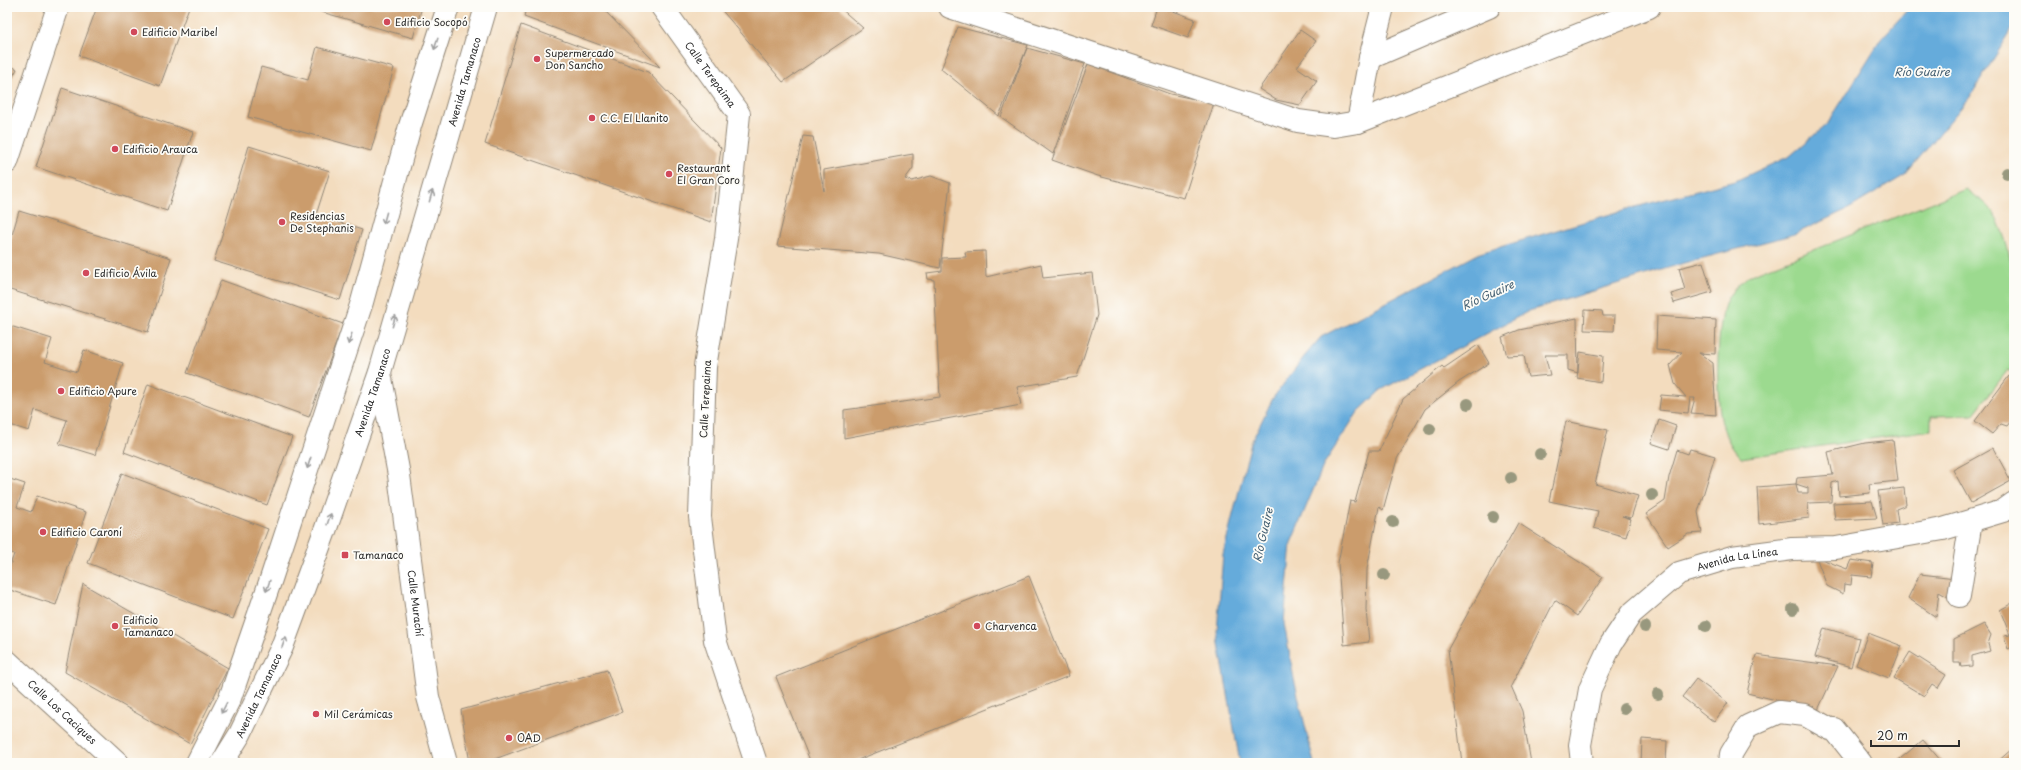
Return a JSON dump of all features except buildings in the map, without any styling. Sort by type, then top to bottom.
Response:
[{"type":"street","points":[[7,162],[58,7]]},
{"type":"street","points":[[197,763],[230,698],[273,571],[362,302],[410,126],[448,7]]},
{"type":"street","name":"Avenida Tamanaco","points":[[222,763],[240,734],[282,647],[380,372],[486,7]]},
{"type":"street","name":"Calle Terepaima","points":[[662,7],[739,114],[726,239],[705,367],[700,517],[716,640],[756,763]]},
{"type":"street","points":[[950,7],[1298,121],[1334,126],[1358,122],[1648,7]]},
{"type":"street","points":[[1358,122],[1370,58],[1383,7]]},
{"type":"street","points":[[1370,58],[1489,7]]},
{"type":"street","name":"Calle Murachí","points":[[380,372],[399,475],[428,697],[446,763]]},
{"type":"street","name":"Avenida La Línea","points":[[1582,763],[1580,745],[1590,689],[1610,644],[1631,614],[1679,573],[1732,556],[1792,549],[1836,548],[1916,534],[1971,521],[2003,511],[2014,503]]},
{"type":"street","points":[[1959,596],[1971,521]]},
{"type":"street","name":"Calle Los Caciques","points":[[7,661],[118,763]]},
{"type":"street","points":[[1730,763],[1731,754],[1748,726],[1779,712],[1805,715],[1834,729],[1861,763]]},
{"type":"green space","points":[[1966,189],[1990,208],[2001,229],[2008,248],[2012,269],[2015,311],[2014,374],[2007,371],[1973,415],[1931,416],[1931,430],[1741,458],[1732,447],[1723,427],[1720,415],[1718,382],[1719,343],[1723,310],[1727,299],[1736,287],[1748,276]]},
{"type":"water","name":"Río Guaire","points":[[1910,7],[2014,7],[2014,26],[1970,97],[1905,175],[1850,208],[1795,234],[1684,263],[1529,311],[1381,390],[1358,412],[1324,464],[1291,543],[1284,623],[1294,679],[1314,763],[1240,763],[1217,632],[1223,554],[1251,443],[1273,398],[1321,337],[1480,253],[1624,210],[1735,181],[1790,156],[1828,123],[1881,39]]},
{"type":"place","name":"Edificio Socopó","points":[[387,22]]},
{"type":"place","name":"Edificio Maribel","points":[[134,32]]},
{"type":"place","name":"Supermercado Don Sancho","points":[[537,59]]},
{"type":"place","name":"C.C. El Llanito","points":[[592,118]]},
{"type":"place","name":"Edificio Arauca","points":[[115,149]]},
{"type":"place","name":"Restaurant El Gran Coro","points":[[669,174]]},
{"type":"place","name":"Residencias De Stephanis","points":[[282,222]]},
{"type":"place","name":"Edificio Ávila","points":[[86,273]]},
{"type":"place","name":"Edificio Apure","points":[[61,391]]},
{"type":"place","name":"Edificio Caroní","points":[[43,532]]},
{"type":"place","name":"Tamanaco","points":[[345,555]]},
{"type":"place","name":"Edificio Tamanaco","points":[[115,626]]},
{"type":"place","name":"Charvenca","points":[[977,626]]},
{"type":"place","name":"Mil Cerámicas","points":[[316,714]]},
{"type":"place","name":"OAD","points":[[509,738]]}]
